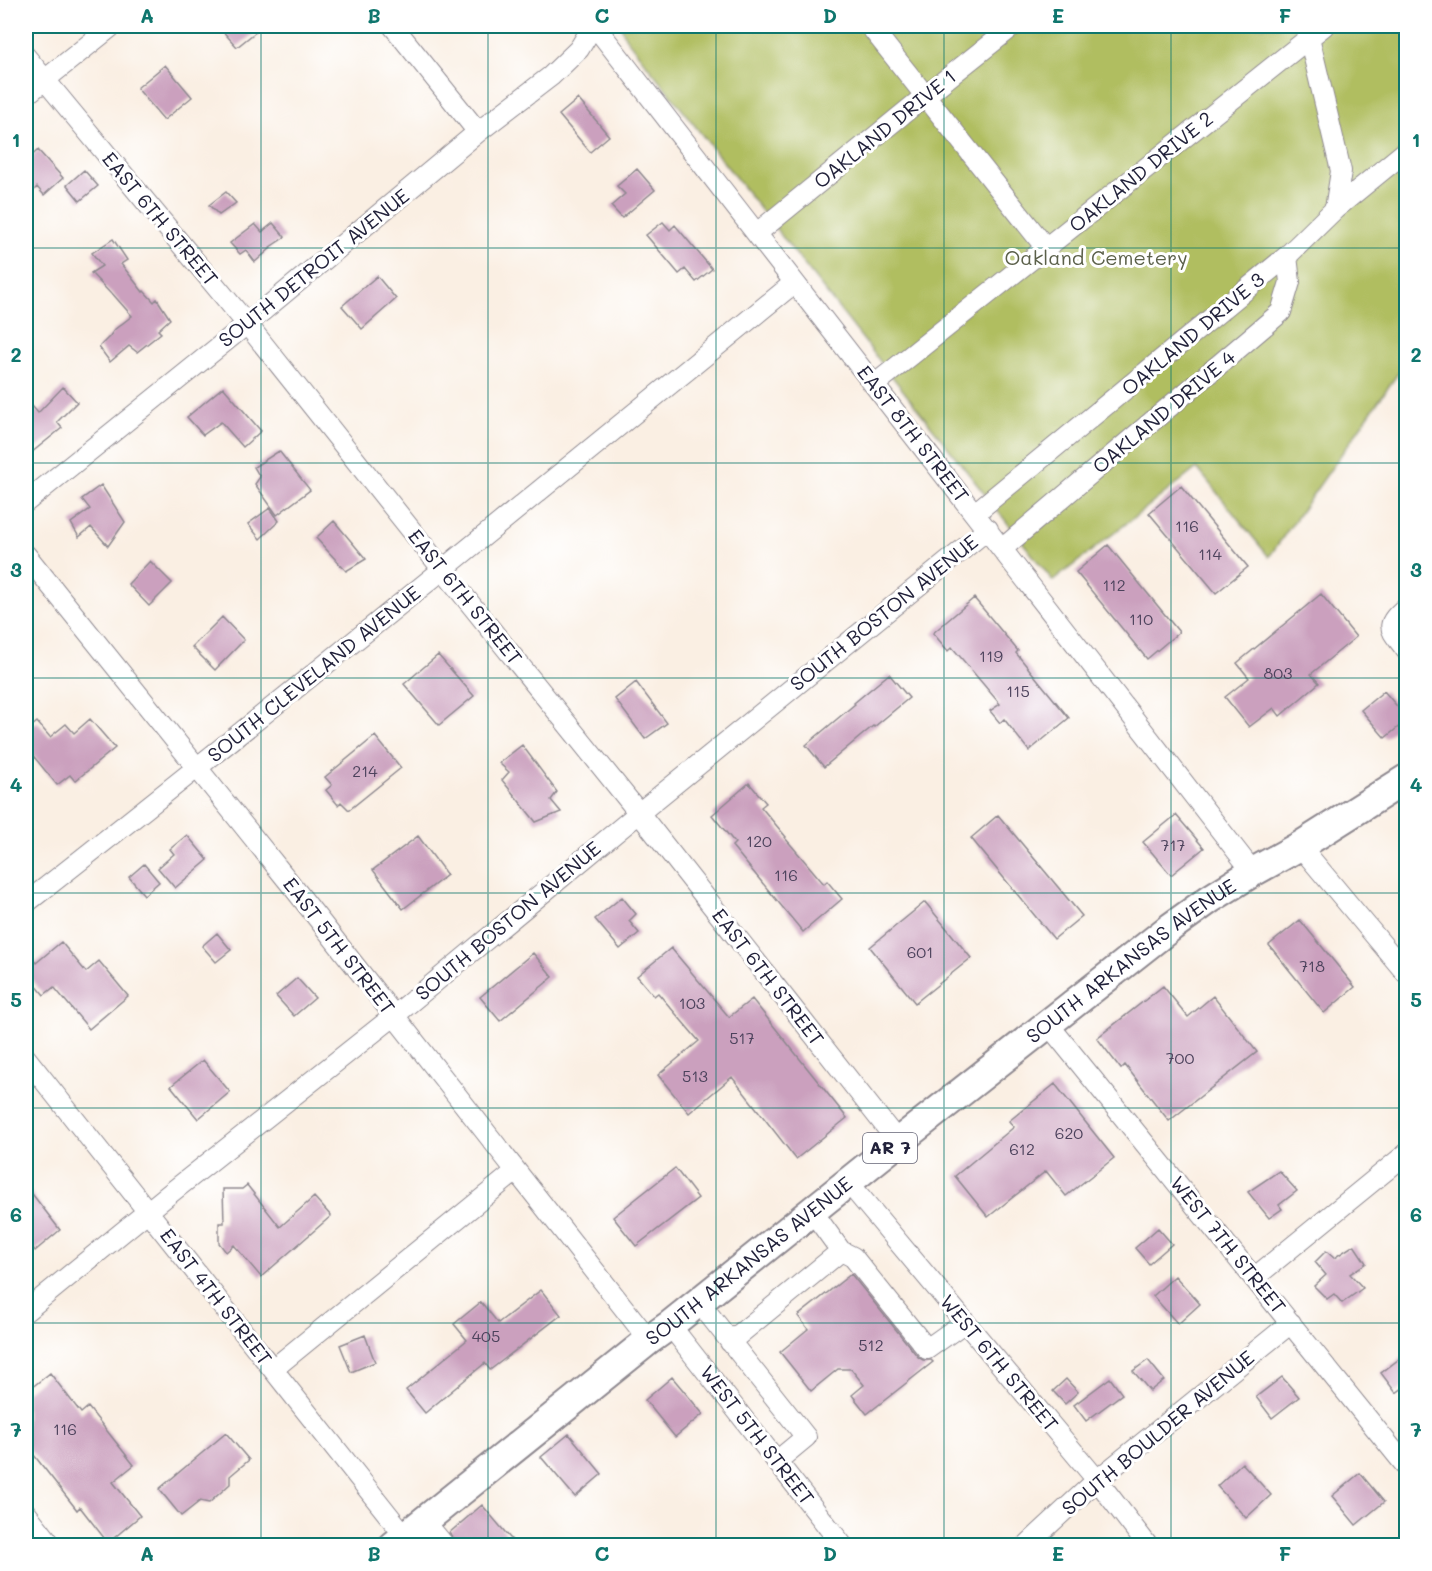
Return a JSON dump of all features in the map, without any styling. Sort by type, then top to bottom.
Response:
[{"type":"highway","name":"SOUTH ARKANSAS AVENUE","points":[[407,1534],[1171,927],[1253,872],[1300,846],[1407,779]]},
{"type":"street","points":[[26,95],[112,26]]},
{"type":"street","points":[[393,26],[478,132]]},
{"type":"street","name":"SOUTH DETROIT AVENUE","points":[[26,502],[247,324],[478,132],[551,76],[579,49],[594,26]]},
{"type":"street","name":"EAST 8TH STREET","points":[[594,26],[1003,548],[1253,872]]},
{"type":"street","points":[[870,26],[1046,248]]},
{"type":"street","name":"OAKLAND DRIVE 1","points":[[757,233],[1013,26]]},
{"type":"street","points":[[1316,31],[1341,171],[1335,208]]},
{"type":"street","name":"OAKLAND DRIVE 2","points":[[874,385],[1316,31]]},
{"type":"street","name":"EAST 6TH STREET","points":[[26,57],[247,324],[639,813],[898,1142]]},
{"type":"street","name":"OAKLAND DRIVE 3","points":[[975,513],[1287,256],[1335,208],[1407,151]]},
{"type":"street","points":[[1341,171],[1361,172],[1388,166]]},
{"type":"street","name":"OAKLAND DRIVE 4","points":[[1003,548],[1281,312],[1290,282],[1287,256]]},
{"type":"street","name":"SOUTH CLEVELAND AVENUE","points":[[26,903],[443,570],[794,283]]},
{"type":"street","name":"SOUTH BOSTON AVENUE","points":[[26,1311],[394,1016],[988,529]]},
{"type":"street","name":"EAST 5TH STREET","points":[[26,555],[297,892],[516,1171],[660,1332]]},
{"type":"street","points":[[1402,633],[1391,622],[1407,607]]},
{"type":"street","points":[[1300,846],[1407,973]]},
{"type":"street","name":"WEST 7TH STREET","points":[[1048,1024],[1407,1466]]},
{"type":"street","name":"EAST 4TH STREET","points":[[26,1058],[407,1534],[445,1545]]},
{"type":"street","points":[[1254,1278],[1407,1154]]},
{"type":"street","points":[[273,1369],[516,1171]]},
{"type":"street","name":"WEST 6TH STREET","points":[[848,1182],[1097,1480],[1148,1545]]},
{"type":"street","points":[[812,1211],[841,1251],[853,1257],[927,1349],[965,1322]]},
{"type":"street","points":[[730,1342],[841,1251]]},
{"type":"street","points":[[699,1302],[806,1437],[777,1461]]},
{"type":"street","name":"SOUTH BOULDER AVENUE","points":[[1026,1545],[1097,1480],[1291,1323]]},
{"type":"street","name":"WEST 5TH STREET","points":[[660,1332],[777,1461],[843,1545]]},
{"type":"street","points":[[26,1513],[52,1545]]},
{"type":"green space","name":"Oakland Cemetery","points":[[621,26],[1406,26],[1406,362],[1269,557],[1197,468],[1053,581],[625,37]]},
{"type":"building","points":[[218,26],[263,26],[237,47]]},
{"type":"building","points":[[165,65],[192,97],[164,120],[137,88]]},
{"type":"building","points":[[578,99],[609,136],[590,152],[559,115]]},
{"type":"building","points":[[38,150],[63,178],[44,195],[37,187],[26,198],[26,161]]},
{"type":"building","points":[[637,169],[655,190],[622,218],[611,206],[625,194],[617,186]]},
{"type":"building","points":[[84,170],[98,186],[80,201],[67,185]]},
{"type":"building","points":[[226,192],[236,203],[219,215],[209,205]]},
{"type":"building","points":[[663,222],[670,230],[675,225],[712,269],[696,282],[685,269],[679,274],[646,235]]},
{"type":"building","points":[[273,223],[285,237],[270,247],[255,262],[246,250],[240,254],[230,243],[255,224],[262,232]]},
{"type":"building","points":[[113,239],[127,260],[121,264],[143,292],[154,302],[157,299],[170,319],[158,330],[161,333],[137,352],[129,346],[110,362],[99,347],[114,330],[132,316],[91,273],[102,266],[92,253]]},
{"type":"building","points":[[377,276],[396,299],[362,329],[342,306]]},
{"type":"building","points":[[63,387],[77,402],[57,422],[62,428],[26,457],[26,399],[38,413]]},
{"type":"building","points":[[223,387],[261,431],[243,447],[221,422],[203,435],[187,417]]},
{"type":"building","points":[[279,451],[310,490],[277,515],[255,484],[260,477],[254,467]]},
{"type":"building","points":[[101,485],[125,522],[108,546],[91,527],[79,537],[71,523],[90,509],[82,499]]},
{"type":"building","points":[[1181,486],[1248,567],[1216,593],[1149,513]]},
{"type":"building","points":[[270,508],[279,521],[260,539],[248,524]]},
{"type":"building","points":[[334,521],[366,559],[346,571],[316,538]]},
{"type":"building","points":[[1108,545],[1179,632],[1147,659],[1076,572]]},
{"type":"building","points":[[150,561],[172,583],[149,606],[128,584]]},
{"type":"building","points":[[1321,594],[1356,637],[1311,674],[1319,683],[1280,716],[1274,708],[1249,727],[1225,697],[1249,678],[1237,663]]},
{"type":"building","points":[[974,598],[1069,718],[1029,751],[1004,719],[1000,723],[990,711],[1000,704],[952,647],[948,651],[933,633]]},
{"type":"building","points":[[222,617],[244,640],[215,670],[192,647]]},
{"type":"building","points":[[438,655],[474,696],[439,725],[404,684]]},
{"type":"building","points":[[889,674],[909,698],[824,767],[806,745]]},
{"type":"building","points":[[636,682],[667,723],[645,739],[615,699]]},
{"type":"building","points":[[1384,691],[1407,718],[1385,738],[1361,710]]},
{"type":"building","points":[[90,719],[115,748],[75,781],[70,775],[57,785],[26,747],[26,731],[37,722],[50,737],[66,724],[74,733]]},
{"type":"building","points":[[375,736],[401,768],[349,810],[341,802],[338,805],[326,790],[332,785],[325,777]]},
{"type":"building","points":[[522,745],[557,792],[551,800],[561,812],[536,822],[502,780],[509,772],[499,763]]},
{"type":"building","points":[[749,783],[766,803],[761,807],[785,838],[824,884],[827,881],[842,899],[803,932],[732,846],[735,843],[712,815]]},
{"type":"building","points":[[998,815],[1082,916],[1054,939],[971,838]]},
{"type":"building","points":[[1176,815],[1204,848],[1171,875],[1143,842]]},
{"type":"building","points":[[187,835],[208,860],[175,888],[158,868],[174,854],[170,849]]},
{"type":"building","points":[[418,836],[447,875],[403,909],[373,870]]},
{"type":"building","points":[[144,864],[159,882],[144,895],[129,877]]},
{"type":"building","points":[[622,897],[636,914],[629,921],[639,933],[620,949],[595,919]]},
{"type":"building","points":[[925,902],[971,958],[915,1003],[870,947]]},
{"type":"building","points":[[1300,920],[1355,987],[1324,1013],[1269,945]]},
{"type":"building","points":[[217,933],[231,950],[216,962],[202,946]]},
{"type":"building","points":[[61,942],[86,972],[99,961],[128,996],[89,1029],[54,987],[44,995],[26,973],[26,951],[36,963]]},
{"type":"building","points":[[671,948],[729,1017],[752,999],[847,1118],[796,1159],[732,1077],[689,1113],[658,1075],[699,1041],[658,993],[654,996],[637,976]]},
{"type":"building","points":[[533,953],[553,977],[500,1021],[480,997]]},
{"type":"building","points":[[297,978],[315,998],[294,1016],[276,996]]},
{"type":"building","points":[[1163,986],[1188,1017],[1213,996],[1257,1052],[1169,1121],[1125,1065],[1121,1069],[1097,1038]]},
{"type":"building","points":[[203,1060],[230,1092],[198,1119],[171,1086]]},
{"type":"building","points":[[1055,1084],[1114,1158],[1066,1196],[1046,1171],[988,1217],[955,1176],[1014,1127],[1009,1121]]},
{"type":"building","points":[[675,1168],[698,1198],[636,1246],[613,1217]]},
{"type":"building","points":[[1279,1171],[1297,1191],[1279,1205],[1282,1209],[1269,1218],[1248,1192]]},
{"type":"building","points":[[247,1185],[280,1227],[314,1197],[331,1216],[261,1277],[234,1245],[226,1252],[219,1243],[219,1223],[224,1223],[223,1189],[242,1189]]},
{"type":"building","points":[[26,1186],[60,1230],[35,1251],[26,1239]]},
{"type":"building","points":[[1158,1228],[1172,1244],[1149,1264],[1135,1248]]},
{"type":"building","points":[[1354,1245],[1366,1263],[1350,1274],[1363,1288],[1342,1303],[1334,1294],[1327,1299],[1314,1286],[1326,1275],[1315,1262],[1326,1251],[1334,1258]]},
{"type":"building","points":[[851,1274],[918,1357],[933,1362],[867,1414],[852,1395],[864,1385],[851,1369],[838,1369],[811,1391],[780,1352],[808,1329],[798,1316]]},
{"type":"building","points":[[1175,1276],[1200,1304],[1178,1324],[1153,1296]]},
{"type":"building","points":[[541,1290],[561,1315],[490,1370],[485,1363],[425,1413],[406,1390],[467,1340],[454,1324],[481,1302],[498,1323]]},
{"type":"building","points":[[365,1335],[375,1362],[351,1372],[340,1345]]},
{"type":"building","points":[[1407,1353],[1407,1385],[1396,1393],[1381,1373]]},
{"type":"building","points":[[1148,1360],[1164,1380],[1150,1391],[1133,1371]]},
{"type":"building","points":[[50,1373],[81,1413],[88,1407],[134,1465],[113,1482],[140,1516],[108,1543],[80,1507],[77,1510],[26,1445],[26,1392]]},
{"type":"building","points":[[672,1377],[703,1414],[675,1437],[645,1400]]},
{"type":"building","points":[[1282,1377],[1299,1397],[1272,1418],[1256,1397]]},
{"type":"building","points":[[1110,1378],[1122,1394],[1086,1421],[1074,1405]]},
{"type":"building","points":[[1066,1379],[1078,1392],[1065,1404],[1053,1391]]},
{"type":"building","points":[[226,1433],[249,1460],[230,1476],[230,1484],[209,1503],[200,1501],[181,1516],[159,1489]]},
{"type":"building","points":[[569,1434],[602,1474],[575,1497],[541,1457]]},
{"type":"building","points":[[1242,1463],[1271,1495],[1246,1518],[1217,1486]]},
{"type":"building","points":[[1360,1473],[1384,1502],[1356,1525],[1332,1496]]},
{"type":"building","points":[[482,1505],[516,1545],[459,1545],[449,1533]]}]
